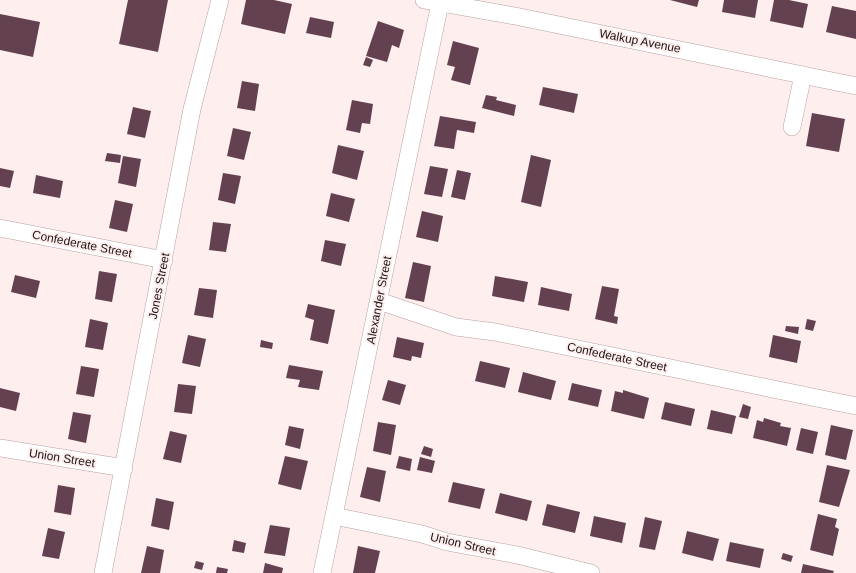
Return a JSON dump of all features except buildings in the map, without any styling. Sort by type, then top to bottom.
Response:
[{"type":"street","name":"Jones Street","points":[[103,573],[192,109],[220,0]]},
{"type":"street","name":"Walkup Avenue","points":[[432,1],[856,86]]},
{"type":"street","name":"Alexander Street","points":[[322,573],[379,301],[432,1]]},
{"type":"street","points":[[792,127],[803,75]]},
{"type":"street","name":"Confederate Street","points":[[0,228],[164,260]]},
{"type":"street","name":"Confederate Street","points":[[379,301],[456,327],[503,334],[856,406]]},
{"type":"street","name":"Union Street","points":[[0,448],[124,468]]},
{"type":"street","name":"Union Street","points":[[334,516],[422,534],[446,542],[517,555],[591,573]]}]
